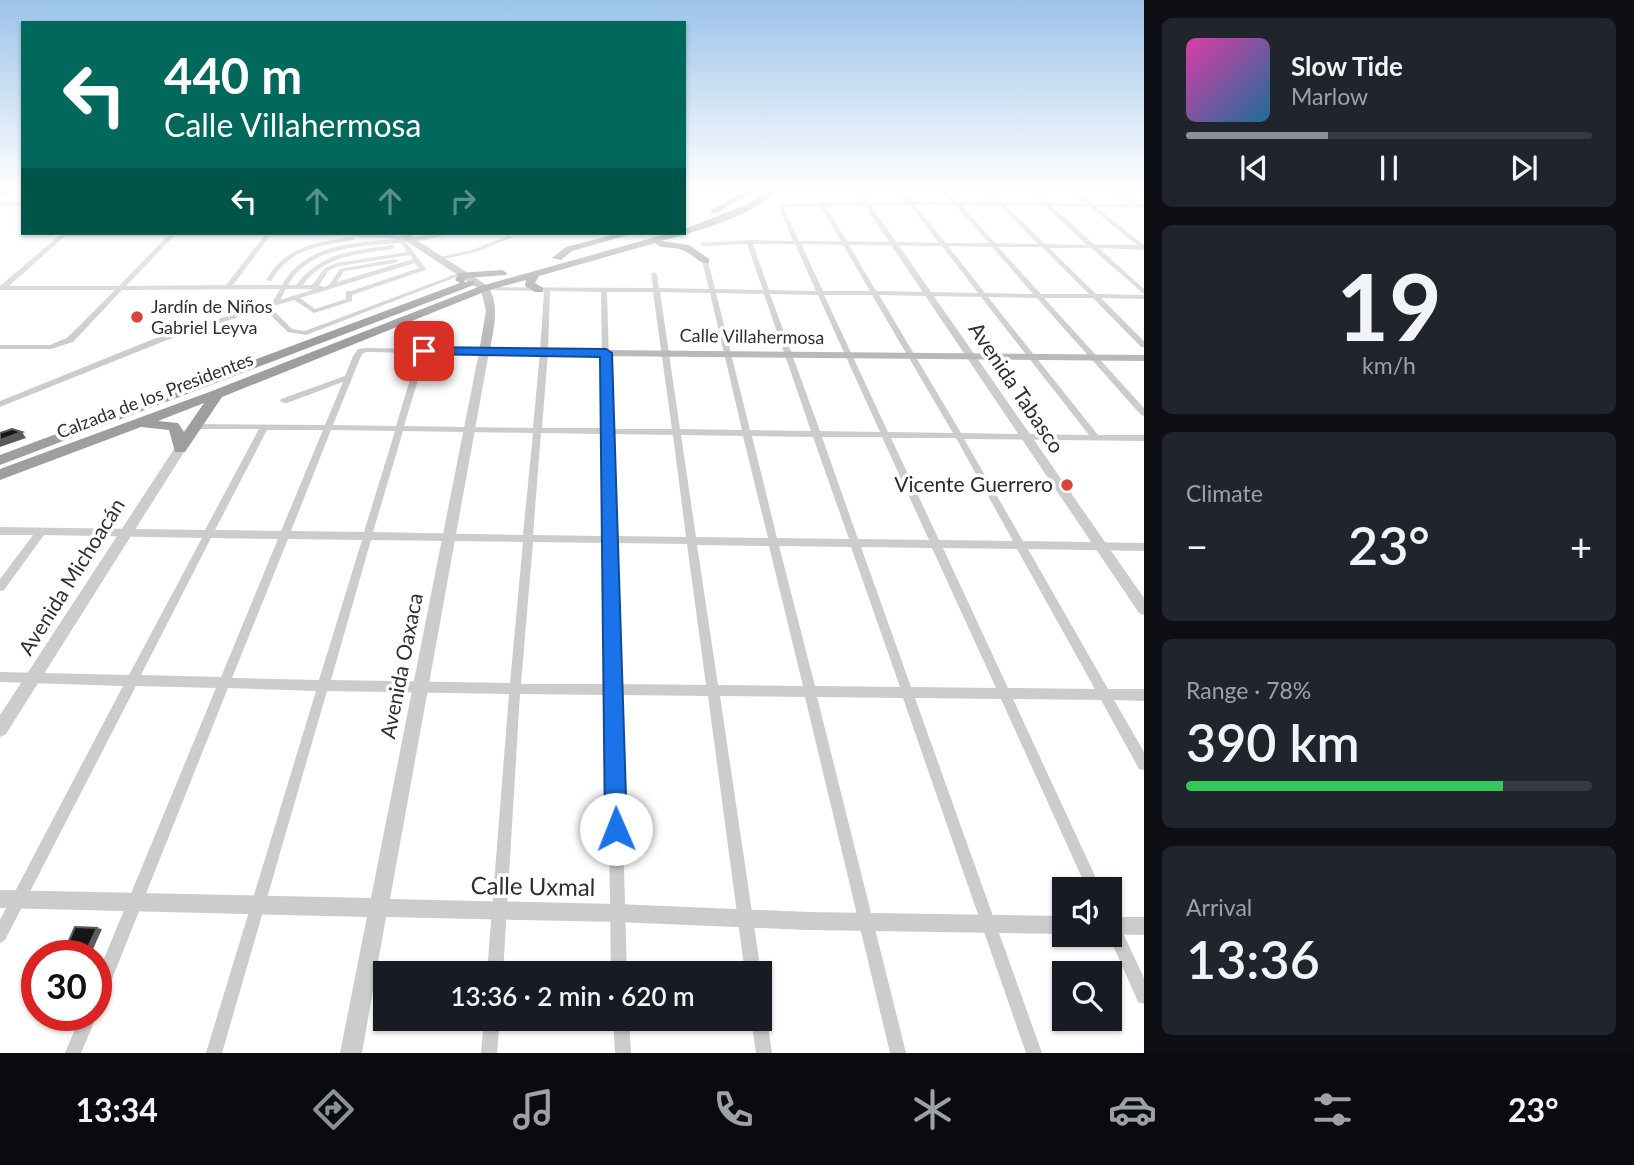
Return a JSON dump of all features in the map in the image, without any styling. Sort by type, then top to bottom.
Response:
[{"type":"highway","points":[[557,258],[569,249],[607,239]]},
{"type":"highway","name":"Calzada de los Presidentes","points":[[0,475],[217,394],[471,280],[638,239]]},
{"type":"highway","name":"Calzada de los Presidentes","points":[[0,460],[471,280],[534,275],[640,239]]},
{"type":"highway","points":[[648,239],[686,247],[705,261]]},
{"type":"highway","points":[[702,239],[705,261]]},
{"type":"highway","points":[[534,275],[529,284],[543,290]]},
{"type":"highway","points":[[180,449],[217,394]]},
{"type":"highway","points":[[133,426],[173,426],[177,430],[180,449]]},
{"type":"main road","points":[[406,239],[471,280]]},
{"type":"main road","name":"Avenida Oaxaca","points":[[471,280],[491,304],[484,352]]},
{"type":"main road","name":"Calle Villahermosa","points":[[484,352],[1144,358]]},
{"type":"street","points":[[1,289],[58,239]]},
{"type":"street","points":[[0,347],[61,346],[70,341],[167,239]]},
{"type":"street","points":[[228,287],[264,239]]},
{"type":"street","points":[[269,280],[278,264],[305,248],[362,239]]},
{"type":"street","points":[[270,306],[300,264],[321,254],[348,247],[397,239]]},
{"type":"street","points":[[298,287],[312,267],[324,261],[400,239]]},
{"type":"street","points":[[296,298],[313,311],[424,268],[414,257],[405,239]]},
{"type":"street","points":[[439,258],[474,251],[504,239]]},
{"type":"street","points":[[795,239],[1088,877]]},
{"type":"street","points":[[842,239],[958,435],[1144,764]]},
{"type":"street","name":"Avenida Tabasco","points":[[891,239],[1144,609]]},
{"type":"street","points":[[940,239],[1095,437]]},
{"type":"street","points":[[988,239],[1144,413]]},
{"type":"street","points":[[1037,239],[1144,345]]},
{"type":"street","points":[[1085,239],[1144,295]]},
{"type":"street","points":[[748,242],[1034,1053]]},
{"type":"street","points":[[703,244],[748,242],[1144,247]]},
{"type":"street","points":[[1,289],[315,289],[341,284],[414,257]]},
{"type":"street","points":[[331,287],[342,270],[414,257]]},
{"type":"street","points":[[0,404],[131,350],[296,298],[315,289],[323,273],[333,266],[414,257]]},
{"type":"street","points":[[705,261],[898,1053]]},
{"type":"street","points":[[654,274],[750,961]]},
{"type":"street","points":[[270,306],[290,331],[306,332],[471,280],[543,290],[1144,295]]},
{"type":"street","points":[[341,284],[350,296]]},
{"type":"street","points":[[496,961],[515,688],[544,352],[543,290]]},
{"type":"street","points":[[604,291],[619,961]]},
{"type":"street","points":[[214,1053],[321,685],[428,337]]},
{"type":"street","name":"Calle Villahermosa","points":[[349,377],[361,351],[484,352]]},
{"type":"street","name":"Avenida Oaxaca","points":[[351,1053],[484,352]]},
{"type":"street","points":[[284,401],[349,377]]},
{"type":"street","points":[[112,959],[349,377]]},
{"type":"street","points":[[196,426],[1144,438]]},
{"type":"street","points":[[0,935],[9,900],[131,679],[264,427]]},
{"type":"street","name":"Avenida Michoacán","points":[[0,729],[180,449]]},
{"type":"street","points":[[0,531],[1144,547]]},
{"type":"street","points":[[0,587],[41,532]]},
{"type":"street","points":[[0,677],[419,688],[1005,696],[1144,695]]},
{"type":"street","name":"Calle Uxmal","points":[[9,900],[1052,925]]},
{"type":"street","points":[[1122,925],[1144,926]]},
{"type":"street","points":[[1121,947],[1144,996]]},
{"type":"street","points":[[73,1053],[82,1031]]},
{"type":"street","points":[[489,1053],[491,1031]]},
{"type":"street","points":[[621,1031],[622,1053]]},
{"type":"street","points":[[761,1031],[764,1053]]},
{"type":"building","points":[[12,429],[22,432],[0,440],[0,433]]},
{"type":"building","points":[[75,927],[97,928],[91,940],[69,940]]},
{"type":"place","name":"Jardín de Niños Gabriel Leyva","points":[[137,317]]},
{"type":"place","name":"Vicente Guerrero","points":[[1067,485]]},
{"type":"route","points":[[424,351],[606,353],[616,829]]}]
